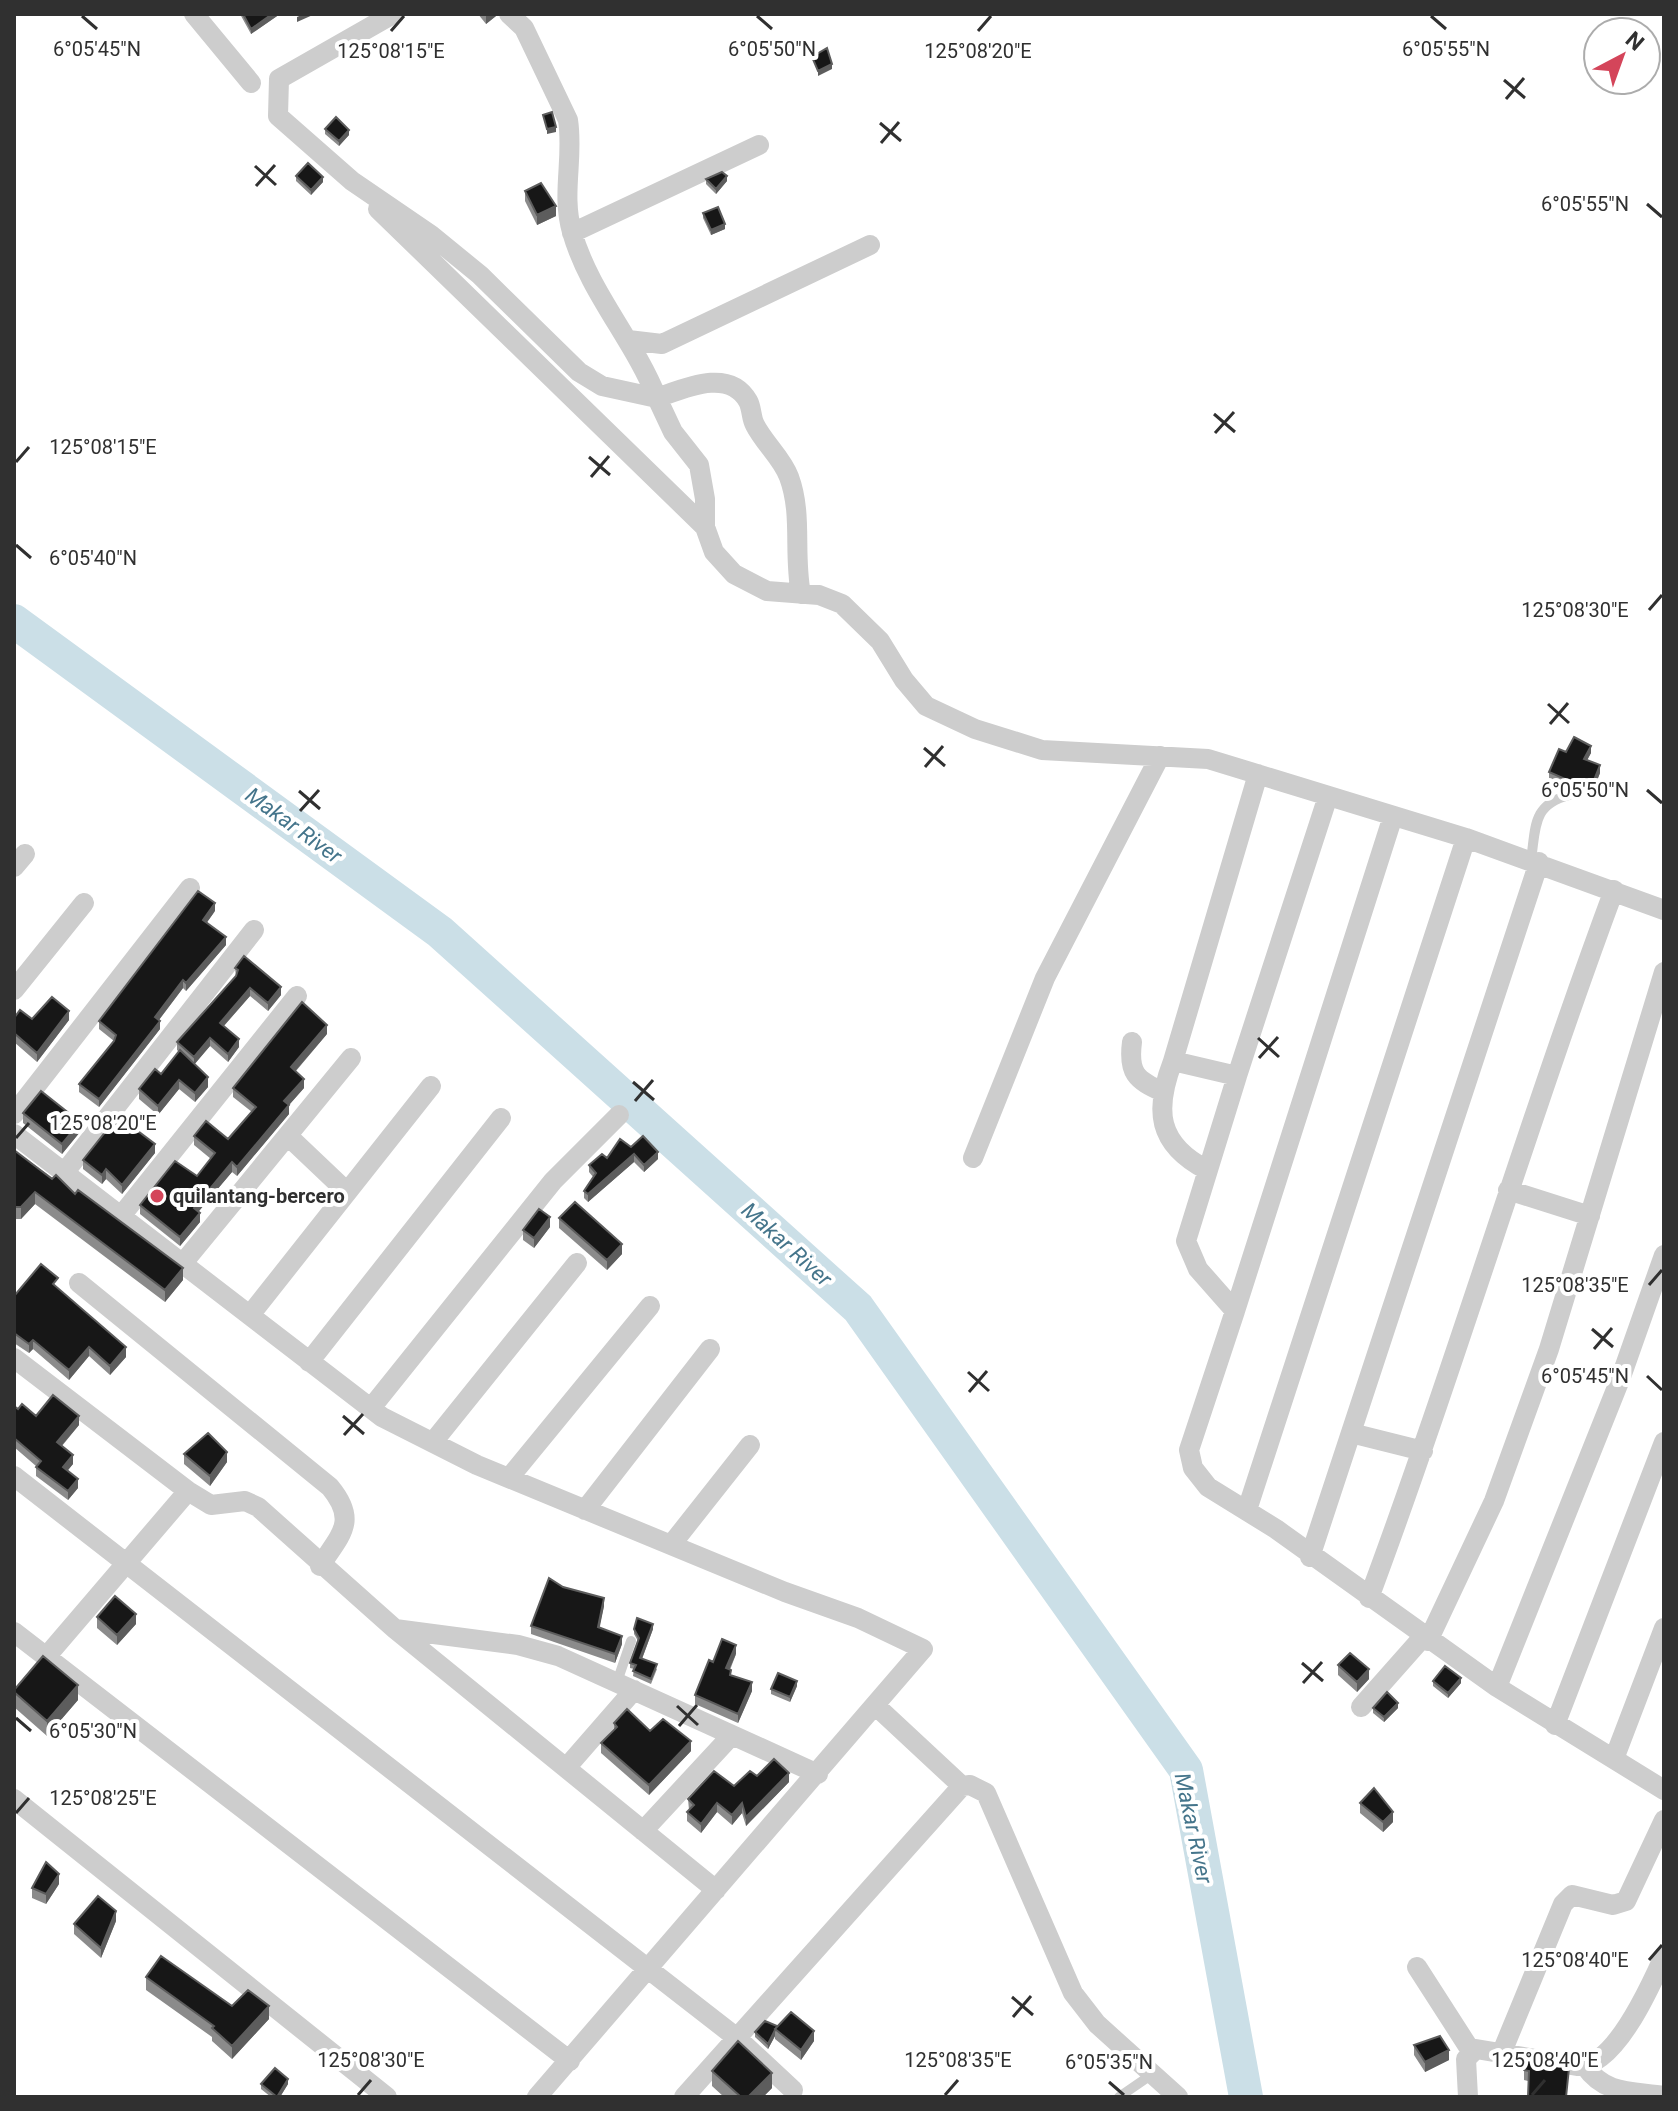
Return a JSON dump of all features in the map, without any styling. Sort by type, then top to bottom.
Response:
[{"type":"street","points":[[194,14],[278,116],[328,160],[705,527]]},
{"type":"street","points":[[251,83],[279,79],[393,14]]},
{"type":"street","points":[[509,14],[524,28],[568,120],[571,137],[566,184],[572,233],[597,288],[628,340],[673,432],[699,465],[705,499],[705,527],[714,552],[734,574],[767,591],[801,594],[842,604],[880,641],[904,680],[926,706],[975,729],[1042,750],[1208,759],[1466,838],[1664,910]]},
{"type":"street","points":[[278,116],[279,79]]},
{"type":"street","points":[[572,233],[759,145]]},
{"type":"street","points":[[328,160],[480,275],[579,372],[602,386],[657,398],[701,382],[737,390],[748,401],[754,423],[788,473],[796,499],[795,561],[801,594]]},
{"type":"street","points":[[628,340],[662,344],[870,245]]},
{"type":"street","points":[[973,1158],[1045,978],[1160,756]]},
{"type":"street","points":[[1199,1166],[1167,1134],[1160,1114],[1163,1092],[1258,774]]},
{"type":"street","points":[[1235,1311],[1198,1269],[1189,1251],[1189,1228],[1200,1197],[1199,1166],[1237,1076],[1328,796]]},
{"type":"street","points":[[1393,816],[1189,1450],[1193,1468],[1208,1487],[1247,1510],[1426,1639],[1555,1725],[1664,1790]]},
{"type":"street","points":[[1247,1510],[1466,838]]},
{"type":"street","points":[[1310,1557],[1535,861]]},
{"type":"street","points":[[14,1114],[190,888]]},
{"type":"street","points":[[1369,1598],[1423,1451],[1508,1190],[1614,890]]},
{"type":"street","points":[[14,990],[84,903]]},
{"type":"street","points":[[64,1173],[254,930]]},
{"type":"street","points":[[1361,1707],[1426,1639],[1494,1501],[1549,1349],[1664,972]]},
{"type":"street","points":[[121,1216],[297,996]]},
{"type":"street","points":[[1132,1042],[1129,1062],[1134,1073],[1147,1085],[1163,1092]]},
{"type":"street","points":[[183,1263],[351,1058]]},
{"type":"street","points":[[1173,1061],[1237,1076]]},
{"type":"street","points":[[250,1315],[431,1086]]},
{"type":"street","points":[[371,1408],[553,1181],[619,1115]]},
{"type":"street","points":[[309,1362],[501,1118]]},
{"type":"street","points":[[14,1134],[371,1408],[509,1478],[858,1618],[923,1649],[537,2097]]},
{"type":"street","points":[[288,1136],[347,1192]]},
{"type":"street","points":[[1508,1190],[1590,1216]]},
{"type":"street","points":[[1497,1687],[1621,1377],[1664,1255]]},
{"type":"street","points":[[433,1442],[577,1263]]},
{"type":"street","points":[[79,1283],[330,1487],[344,1504],[347,1518],[320,1566]]},
{"type":"street","points":[[509,1478],[650,1306]]},
{"type":"street","points":[[585,1510],[710,1349]]},
{"type":"street","points":[[14,1358],[188,1491],[211,1505],[251,1502],[395,1629],[716,1890]]},
{"type":"street","points":[[1351,1433],[1423,1451]]},
{"type":"street","points":[[1555,1725],[1664,1442]]},
{"type":"street","points":[[671,1545],[750,1445]]},
{"type":"street","points":[[14,1476],[737,2038],[796,2094]]},
{"type":"street","points":[[46,1657],[188,1491]]},
{"type":"street","points":[[1614,1759],[1664,1628]]},
{"type":"street","points":[[395,1629],[518,1645],[558,1656],[818,1774]]},
{"type":"street","points":[[14,1632],[570,2061]]},
{"type":"street","points":[[566,1768],[626,1686]]},
{"type":"street","points":[[876,1706],[962,1786]]},
{"type":"street","points":[[643,1831],[732,1735]]},
{"type":"street","points":[[684,2097],[962,1786],[970,1785],[986,1793],[1073,1993],[1097,2024],[1178,2097]]},
{"type":"street","points":[[14,1799],[387,2097]]},
{"type":"street","points":[[1502,2052],[1563,1904],[1572,1895],[1613,1905],[1626,1901],[1664,1820]]},
{"type":"street","points":[[1471,2051],[1502,2052],[1585,2066],[1606,2053],[1619,2037],[1638,2009],[1664,1956]]},
{"type":"street","points":[[1417,1967],[1471,2051]]},
{"type":"street","points":[[1468,2097],[1466,2059],[1471,2051]]},
{"type":"street","points":[[1585,2066],[1600,2085],[1664,2096]]},
{"type":"lane","points":[[1535,861],[1540,811],[1550,800],[1569,795]]},
{"type":"lane","points":[[626,1686],[631,1641]]},
{"type":"lane","points":[[1119,2097],[1151,2075]]},
{"type":"building","points":[[243,14],[272,14],[251,29]]},
{"type":"building","points":[[827,48],[832,64],[818,71],[812,57]]},
{"type":"building","points":[[552,112],[556,127],[547,129],[543,115]]},
{"type":"building","points":[[336,117],[349,130],[339,141],[325,129]]},
{"type":"building","points":[[308,163],[323,177],[311,190],[296,176]]},
{"type":"building","points":[[722,172],[727,176],[716,189],[706,179]]},
{"type":"building","points":[[541,183],[556,206],[537,215],[525,191]]},
{"type":"building","points":[[718,207],[725,224],[711,230],[703,213]]},
{"type":"building","points":[[1574,737],[1591,746],[1584,759],[1600,765],[1590,790],[1549,772],[1559,749],[1566,752]]},
{"type":"building","points":[[198,891],[215,903],[203,920],[226,937],[186,983],[183,980],[155,1017],[160,1021],[99,1099],[79,1084],[116,1035],[99,1021]]},
{"type":"building","points":[[244,956],[281,987],[268,1003],[250,988],[220,1023],[239,1039],[228,1054],[210,1038],[194,1057],[177,1042],[236,976],[238,970],[235,968]]},
{"type":"building","points":[[52,997],[69,1011],[37,1053],[14,1033],[14,1018],[20,1010],[32,1019]]},
{"type":"building","points":[[302,1002],[327,1025],[291,1067],[304,1079],[284,1101],[289,1105],[237,1167],[232,1162],[194,1208],[200,1213],[180,1237],[140,1205],[175,1161],[197,1176],[215,1153],[194,1136],[206,1121],[228,1139],[256,1107],[233,1088]]},
{"type":"building","points":[[180,1050],[208,1077],[195,1093],[179,1080],[158,1106],[139,1089],[155,1069],[161,1074]]},
{"type":"building","points":[[41,1091],[80,1122],[62,1144],[23,1113]]},
{"type":"building","points":[[118,1116],[155,1144],[122,1185],[106,1169],[102,1175],[83,1160]]},
{"type":"building","points":[[643,1136],[658,1152],[644,1165],[634,1154],[588,1194],[584,1191],[596,1173],[589,1165],[602,1154],[607,1158],[620,1139],[631,1147]]},
{"type":"building","points":[[14,1150],[52,1179],[56,1175],[75,1194],[78,1190],[183,1268],[165,1290],[35,1192],[21,1207],[14,1207]]},
{"type":"building","points":[[575,1202],[622,1244],[607,1260],[559,1218]]},
{"type":"building","points":[[539,1209],[550,1217],[534,1238],[523,1230]]},
{"type":"building","points":[[41,1264],[58,1278],[53,1284],[126,1347],[110,1366],[89,1347],[69,1370],[33,1340],[29,1344],[14,1333],[14,1296]]},
{"type":"building","points":[[53,1395],[79,1416],[57,1442],[73,1455],[63,1467],[78,1479],[68,1491],[36,1467],[41,1461],[14,1438],[14,1406],[18,1409],[22,1404],[36,1416]]},
{"type":"building","points":[[208,1433],[227,1452],[210,1476],[184,1454]]},
{"type":"building","points":[[549,1578],[563,1587],[604,1598],[598,1627],[622,1636],[615,1654],[531,1626]]},
{"type":"building","points":[[115,1596],[136,1614],[117,1635],[97,1617]]},
{"type":"building","points":[[637,1618],[653,1624],[640,1658],[657,1664],[651,1679],[633,1671],[636,1665],[630,1663],[639,1638],[634,1629]]},
{"type":"building","points":[[722,1639],[736,1645],[726,1668],[731,1670],[730,1675],[752,1682],[738,1714],[695,1695],[709,1660],[713,1662]]},
{"type":"building","points":[[1350,1653],[1369,1669],[1357,1682],[1338,1665]]},
{"type":"building","points":[[43,1656],[78,1685],[47,1721],[14,1692]]},
{"type":"building","points":[[1445,1666],[1461,1678],[1448,1693],[1433,1681]]},
{"type":"building","points":[[778,1673],[797,1681],[790,1697],[771,1689]]},
{"type":"building","points":[[1387,1692],[1398,1703],[1384,1717],[1373,1708]]},
{"type":"building","points":[[627,1709],[650,1731],[663,1719],[691,1741],[649,1785],[601,1743],[617,1727],[614,1723]]},
{"type":"building","points":[[774,1759],[789,1773],[746,1817],[742,1803],[732,1815],[717,1803],[701,1824],[687,1812],[694,1805],[688,1799],[714,1771],[734,1786],[750,1771],[757,1776]]},
{"type":"building","points":[[1374,1788],[1393,1812],[1383,1822],[1360,1803]]},
{"type":"building","points":[[46,1862],[59,1874],[46,1894],[32,1888]]},
{"type":"building","points":[[98,1896],[116,1911],[101,1948],[74,1924]]},
{"type":"building","points":[[161,1956],[232,2006],[248,1990],[269,2006],[232,2046],[212,2028],[214,2026],[146,1977]]},
{"type":"building","points":[[791,2012],[814,2031],[801,2050],[775,2029]]},
{"type":"building","points":[[765,2021],[777,2026],[768,2044],[755,2032]]},
{"type":"building","points":[[1440,2036],[1449,2050],[1425,2062],[1414,2045]]},
{"type":"building","points":[[738,2041],[772,2073],[748,2097],[741,2097],[712,2071]]},
{"type":"building","points":[[1524,2060],[1569,2068],[1566,2097],[1528,2097],[1529,2071],[1524,2070]]},
{"type":"building","points":[[275,2068],[288,2079],[277,2097],[261,2084]]},
{"type":"waterway","name":"Makar River","points":[[14,621],[440,932],[858,1308],[1186,1770],[1246,2097]]},
{"type":"place","name":"quilantang-bercero","points":[[157,1196]]}]
